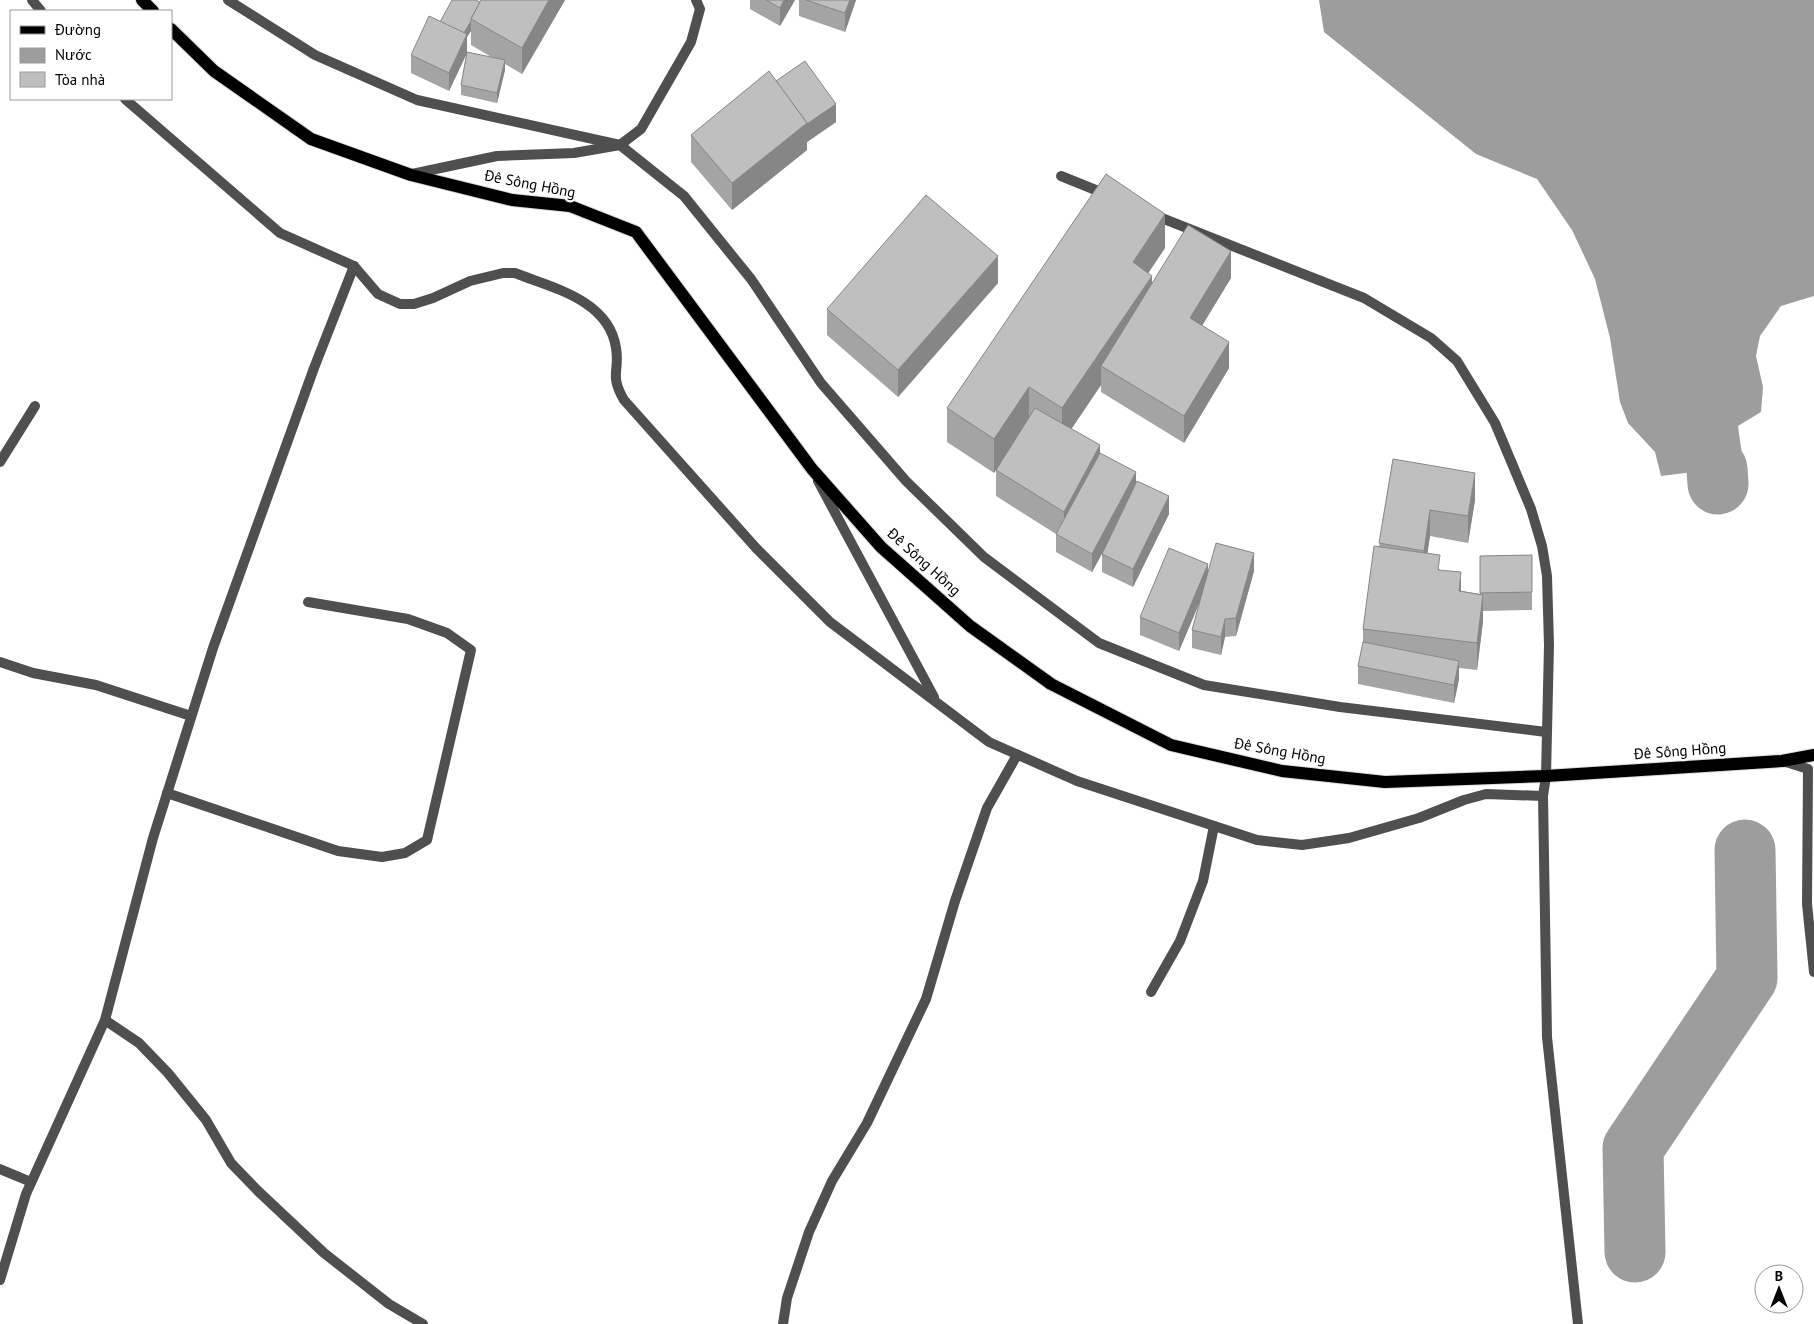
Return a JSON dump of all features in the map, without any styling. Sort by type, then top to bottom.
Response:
[{"type":"main road","points":[[142,0],[152,10]]},
{"type":"main road","name":"Đê Sông Hồng","points":[[172,30],[214,71],[311,139],[411,175],[512,200],[570,206],[636,232],[812,469],[881,547],[970,626],[1050,684],[1171,746],[1282,771],[1385,782],[1546,776],[1782,761],[1814,755]]},
{"type":"street","points":[[32,0],[41,10]]},
{"type":"street","points":[[228,0],[314,55],[417,100],[620,144],[684,196],[751,279],[821,382],[906,481],[984,557],[1099,643],[1204,685],[1340,707],[1546,732]]},
{"type":"street","points":[[411,175],[497,156],[574,152],[620,144],[641,129],[691,42],[700,9],[696,0]]},
{"type":"street","points":[[126,100],[280,233],[354,266],[378,294],[400,304],[414,304],[433,298],[470,281],[503,274],[516,274],[590,305],[611,328],[617,348],[615,385],[642,422],[756,548],[830,622],[989,742],[1077,781],[1257,840],[1302,845],[1349,838],[1419,818],[1464,800],[1486,794],[1543,796]]},
{"type":"street","points":[[1061,176],[1116,199]]},
{"type":"street","points":[[1144,210],[1364,298],[1431,338],[1457,361],[1495,423],[1531,509],[1542,546],[1547,576],[1549,645],[1546,776],[1543,796],[1547,1037],[1578,1324]]},
{"type":"street","points":[[0,1280],[31,1182],[104,1020],[152,838],[213,648],[314,368],[354,266]]},
{"type":"street","points":[[0,462],[35,406]]},
{"type":"street","points":[[812,469],[935,701]]},
{"type":"street","points":[[167,793],[338,850],[382,857],[405,853],[427,840],[471,650],[447,633],[408,619],[308,602]]},
{"type":"street","points":[[0,662],[33,673],[96,685],[191,716]]},
{"type":"street","points":[[783,1324],[787,1298],[809,1232],[832,1181],[867,1123],[926,999],[955,901],[987,808],[1017,754]]},
{"type":"street","points":[[1782,761],[1811,771],[1807,904],[1814,972]]},
{"type":"street","points":[[1151,992],[1180,941],[1203,881],[1214,826]]},
{"type":"street","points":[[104,1020],[139,1042],[168,1073],[206,1120],[231,1163],[258,1191],[331,1258],[389,1304],[423,1324]]},
{"type":"street","points":[[0,1169],[31,1182]]},
{"type":"water","points":[[1319,0],[1814,0],[1814,296],[1781,306],[1760,336],[1756,356],[1763,387],[1761,412],[1738,426],[1744,469],[1717,469],[1661,476],[1655,452],[1628,423],[1620,402],[1610,338],[1595,279],[1572,230],[1537,179],[1476,154],[1324,32]]},
{"type":"building","points":[[452,0],[476,0],[480,2],[464,33],[440,22]]},
{"type":"building","points":[[481,0],[549,0],[522,48],[471,19]]},
{"type":"building","points":[[766,0],[784,0],[780,8]]},
{"type":"building","points":[[806,0],[850,0],[845,13]]},
{"type":"building","points":[[429,16],[467,34],[449,73],[411,55]]},
{"type":"building","points":[[467,52],[505,60],[497,93],[461,85]]},
{"type":"building","points":[[805,61],[836,104],[807,124],[776,81]]},
{"type":"building","points":[[769,71],[807,123],[732,183],[691,135]]},
{"type":"building","points":[[1106,174],[1165,214],[1133,262],[1152,276],[1062,408],[1029,387],[994,439],[947,408]]},
{"type":"building","points":[[926,195],[998,256],[898,370],[827,309]]},
{"type":"building","points":[[1188,225],[1231,251],[1190,318],[1229,342],[1184,416],[1101,366]]},
{"type":"building","points":[[1035,408],[1100,445],[1064,512],[996,470]]},
{"type":"building","points":[[1100,453],[1136,472],[1092,554],[1056,534]]},
{"type":"building","points":[[1393,459],[1475,473],[1468,516],[1430,510],[1424,551],[1379,543]]},
{"type":"building","points":[[1137,481],[1169,496],[1133,569],[1102,554]]},
{"type":"building","points":[[1216,543],[1254,553],[1236,618],[1225,619],[1221,637],[1192,630]]},
{"type":"building","points":[[1374,546],[1440,555],[1438,570],[1461,572],[1459,591],[1483,595],[1477,643],[1363,629]]},
{"type":"building","points":[[1169,548],[1208,564],[1179,633],[1140,617]]},
{"type":"building","points":[[1532,555],[1532,592],[1480,593],[1480,556]]},
{"type":"building","points":[[1363,642],[1459,661],[1454,685],[1358,666]]},
{"type":"waterway","points":[[1717,469],[1718,484]]},
{"type":"waterway","points":[[1635,1252],[1633,1148],[1747,978],[1745,850]]}]
